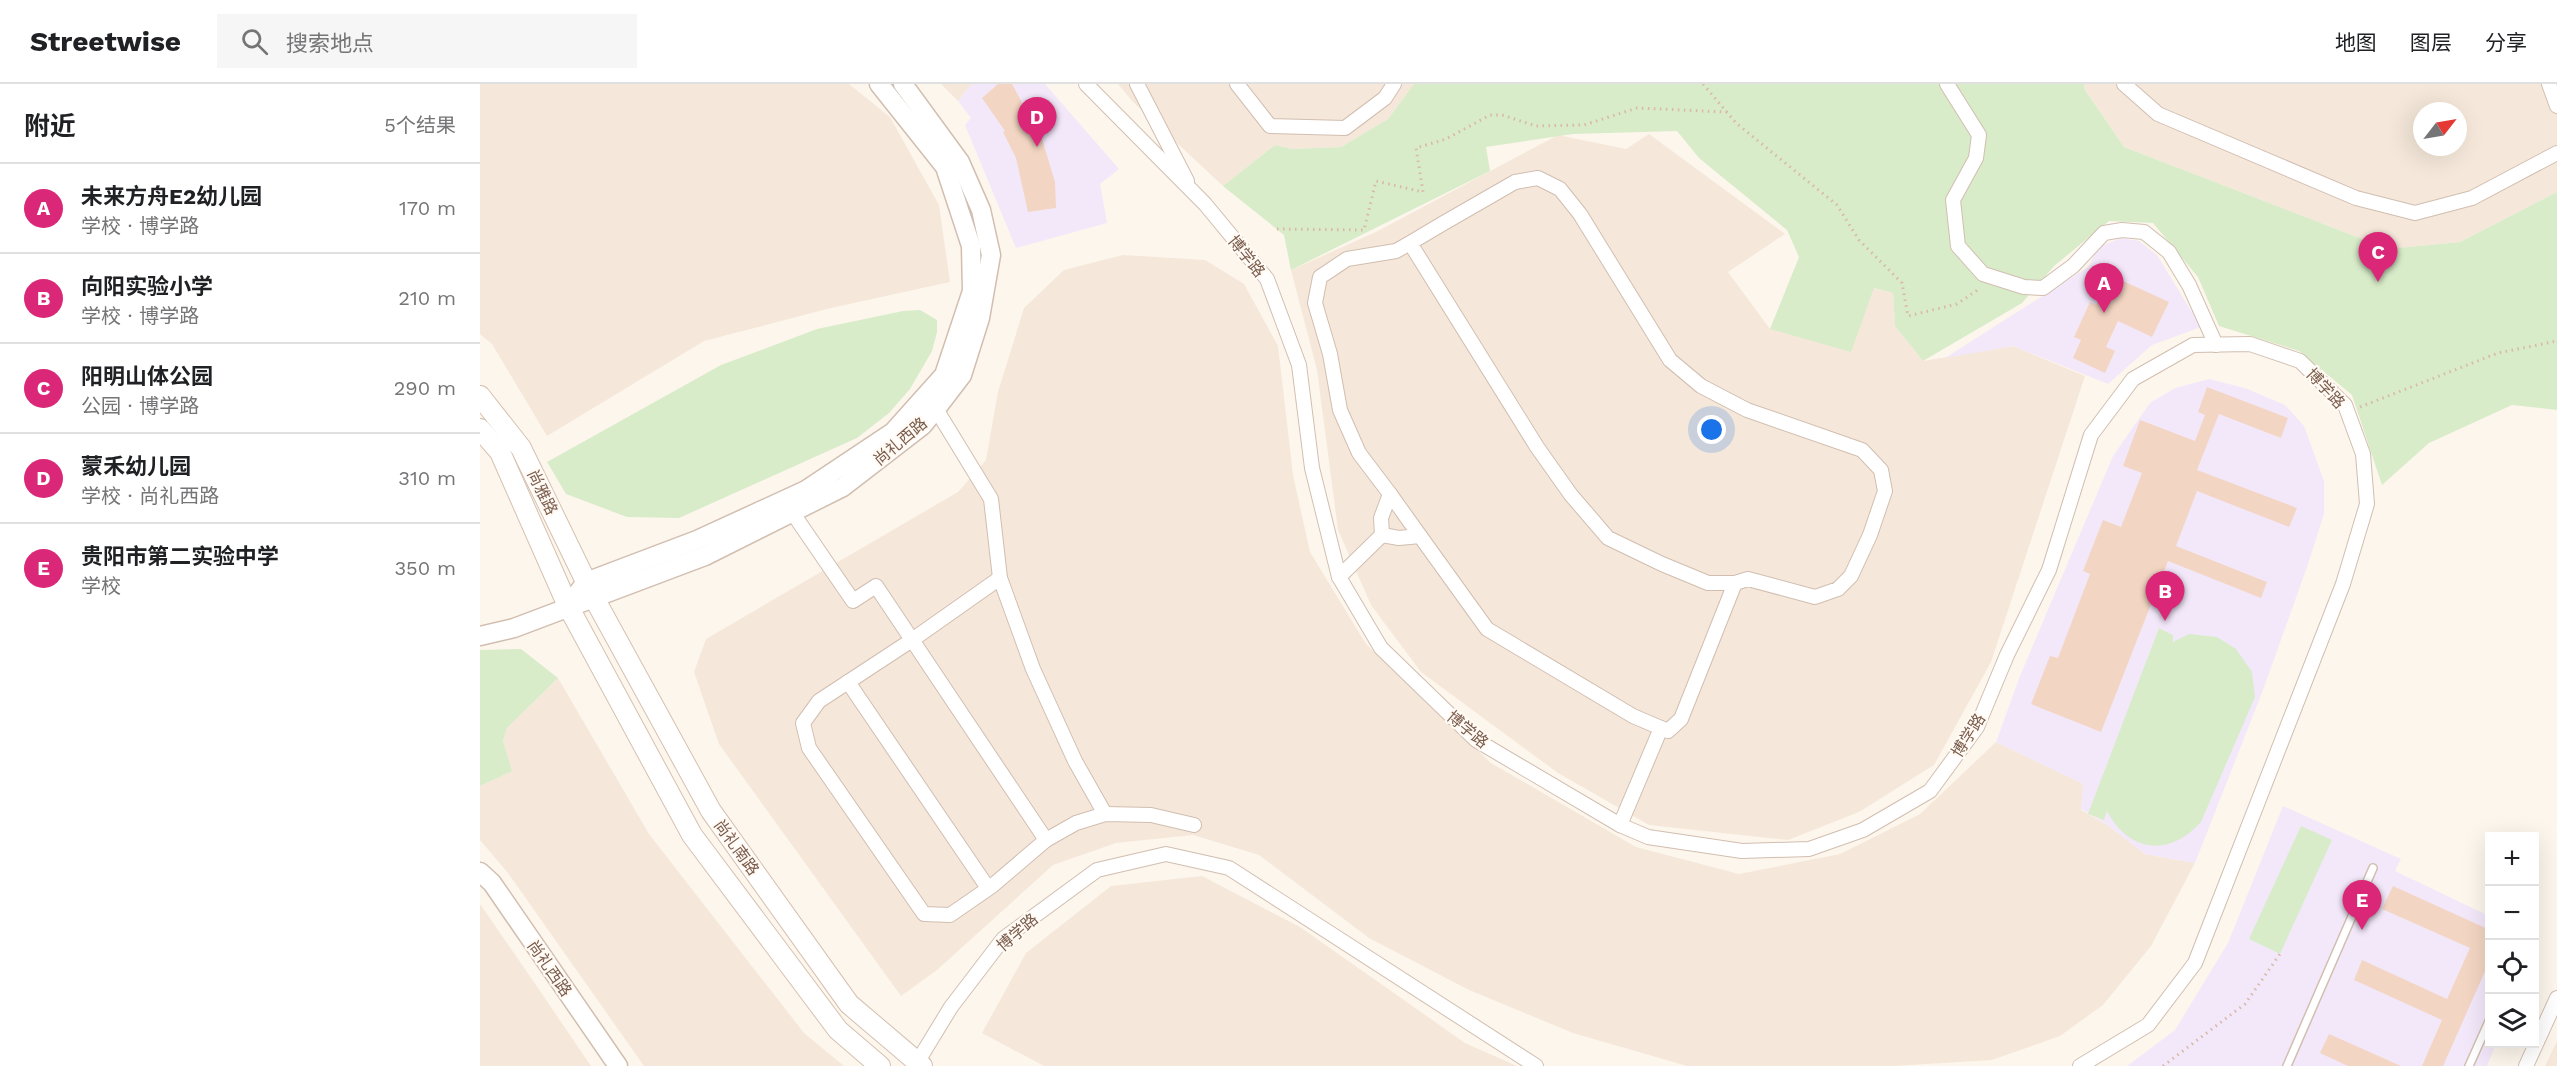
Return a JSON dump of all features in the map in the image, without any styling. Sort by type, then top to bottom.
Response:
[{"type":"main road","name":"尚雅路","points":[[480,396],[521,448],[590,589]]},
{"type":"main road","name":"尚雅路","points":[[480,429],[501,452],[568,606]]},
{"type":"main road","name":"尚礼南路","points":[[590,589],[711,811],[849,1004],[918,1065]]},
{"type":"main road","name":"尚礼南路","points":[[568,606],[692,836],[838,1030],[880,1066]]},
{"type":"street","name":"尚礼西路","points":[[480,636],[514,628],[568,606],[590,589],[806,490],[893,432],[944,375],[972,291],[971,246],[945,167],[879,84]]},
{"type":"street","name":"尚礼西路","points":[[590,589],[705,556],[843,487],[922,426],[962,375],[980,318],[991,255],[981,210],[960,162],[903,84]]},
{"type":"street","name":"博学路","points":[[1086,84],[1194,193],[1267,279],[1299,365],[1312,468],[1339,577],[1382,648],[1476,740],[1620,825],[1648,837],[1742,851],[1809,849],[1863,830],[1930,791],[1977,727],[2007,656],[2049,570],[2091,435],[2133,379],[2193,345],[2250,344],[2300,361],[2345,405],[2363,454],[2367,504],[2343,584],[2195,963],[2148,1025],[2080,1066]]},
{"type":"street","points":[[1137,84],[1194,193]]},
{"type":"street","points":[[1237,84],[1270,126],[1345,128],[1385,98],[1394,84]]},
{"type":"street","points":[[1947,84],[1979,135],[1976,158],[1953,201],[1958,246],[1983,274],[2024,287],[2043,288],[2073,266],[2104,233],[2122,230],[2144,232],[2169,252],[2189,285],[2216,345]]},
{"type":"street","points":[[2124,84],[2158,114],[2356,198],[2415,213],[2472,198],[2557,153]]},
{"type":"street","points":[[2549,84],[2557,106]]},
{"type":"street","points":[[1410,243],[1537,447],[1571,495],[1608,538],[1708,583],[1735,583],[1748,579],[1815,597],[1838,589],[1851,576],[1870,535],[1885,491],[1881,470],[1862,450],[1747,410],[1701,386],[1670,360],[1580,214],[1560,189],[1538,178],[1515,182],[1396,251],[1347,259],[1320,278],[1315,303],[1330,354],[1340,410],[1359,453],[1487,629],[1633,716],[1668,731],[1681,719],[1735,583]]},
{"type":"street","points":[[936,409],[991,499],[1000,578],[1033,669],[1076,760],[1105,814]]},
{"type":"street","points":[[1339,577],[1382,535],[1381,518],[1390,494]]},
{"type":"street","points":[[792,512],[853,601],[876,586],[1046,840]]},
{"type":"street","points":[[1382,535],[1398,538],[1420,536]]},
{"type":"street","points":[[1000,578],[912,640],[819,701],[803,723],[809,748],[924,914],[950,915],[988,888],[1046,840],[1076,823],[1105,814],[1151,814],[1194,825]]},
{"type":"street","points":[[848,682],[988,888]]},
{"type":"street","points":[[1620,825],[1661,728]]},
{"type":"street","name":"博学路","points":[[918,1065],[951,1008],[1003,939],[1097,870],[1166,854],[1229,868],[1536,1066]]},
{"type":"street","name":"尚礼西路","points":[[480,872],[492,883],[618,1066]]},
{"type":"street","points":[[2526,1066],[2557,999]]},
{"type":"lane","points":[[2287,1066],[2373,868]]},
{"type":"lane","points":[[2469,1066],[2485,1030]]},
{"type":"path","points":[[1703,84],[1736,123],[1837,205],[1859,240],[1902,283],[1908,316],[1957,304],[1996,278]]},
{"type":"path","points":[[1277,230],[1364,230],[1376,181],[1423,192],[1416,148],[1446,139],[1490,116],[1502,115],[1536,126],[1584,125],[1637,108],[1727,112]]},
{"type":"path","points":[[2348,412],[2498,353],[2557,341]]},
{"type":"path","points":[[2163,1066],[2245,1004],[2280,954]]},
{"type":"shaded area","points":[[480,84],[849,84],[890,117],[939,205],[950,282],[831,308],[704,341],[547,436],[492,344],[480,334]]},
{"type":"shaded area","points":[[941,84],[972,84],[958,101]]},
{"type":"shaded area","points":[[972,84],[1045,84],[1119,169],[1100,184],[1107,223],[1016,248],[965,125],[971,118],[958,101]]},
{"type":"shaded area","points":[[1118,84],[1414,84],[1388,119],[1341,147],[1292,149],[1275,145],[1223,186],[1133,102]]},
{"type":"shaded area","points":[[2084,84],[2557,84],[2557,192],[2460,242],[2388,249],[2124,147],[2085,90]]},
{"type":"shaded area","points":[[1649,134],[1785,234],[1728,272],[1770,329],[1873,288],[1893,293],[1895,326],[1923,361],[2013,346],[2085,376],[1991,662],[1934,765],[1859,812],[1788,840],[1649,825],[1558,773],[1421,672],[1371,605],[1338,530],[1317,370],[1291,270],[1376,232],[1558,135],[1626,149]]},
{"type":"shaded area","points":[[2121,238],[2139,241],[2157,255],[2201,327],[2152,345],[2108,384],[2013,346],[1945,358],[2088,267],[2099,247]]},
{"type":"shaded area","points":[[1123,255],[1205,260],[1244,284],[1278,346],[1293,475],[1310,552],[1366,644],[1491,763],[1636,847],[1739,874],[1840,854],[1920,814],[1996,742],[2084,784],[2081,810],[2106,824],[2145,854],[2195,863],[2151,946],[2103,1005],[2060,1036],[1992,1060],[1894,1066],[1687,1066],[1573,1033],[1469,990],[1369,938],[1259,855],[1193,835],[1116,843],[1053,865],[937,970],[901,996],[719,744],[694,672],[706,639],[958,492],[986,460],[998,392],[1024,308],[1064,270]]},
{"type":"shaded area","points":[[2209,379],[2245,388],[2285,405],[2304,426],[2324,481],[2324,514],[2263,690],[2195,863],[2145,854],[2106,824],[2081,809],[2083,784],[1996,742],[2020,676],[2113,456],[2150,403],[2175,388]]},
{"type":"shaded area","points":[[558,678],[649,834],[804,1033],[844,1066],[644,1066],[508,873],[480,840],[480,786],[511,771],[503,741],[507,728]]},
{"type":"shaded area","points":[[2283,806],[2401,859],[2395,871],[2485,914],[2485,1048],[2494,1048],[2487,1066],[2127,1066],[2175,1030],[2228,943]]},
{"type":"shaded area","points":[[1202,876],[1300,927],[1465,1043],[1517,1066],[1044,1066],[982,1033],[1026,953],[1111,886]]},
{"type":"shaded area","points":[[480,904],[538,988],[591,1066],[480,1066]]},
{"type":"shaded area","points":[[2557,1041],[2557,1066],[2545,1066]]},
{"type":"green space","points":[[1414,84],[2084,84],[2085,90],[2124,147],[2388,249],[2460,242],[2557,192],[2557,410],[2512,405],[2429,443],[2382,485],[2352,395],[2299,351],[2219,326],[2198,277],[2153,223],[2109,221],[2054,266],[2022,303],[1923,361],[1895,326],[1893,293],[1874,288],[1851,352],[1770,329],[1799,257],[1787,230],[1699,158],[1677,131],[1573,134],[1486,147],[1490,171],[1291,270],[1284,235],[1223,186],[1275,145],[1292,149],[1341,147],[1388,119]]},
{"type":"green space","points":[[920,310],[937,320],[937,332],[932,351],[910,389],[889,413],[857,438],[679,518],[627,517],[566,494],[547,462],[721,365],[817,329],[903,311]]},
{"type":"green space","points":[[2159,628],[2173,635],[2173,642],[2189,634],[2217,637],[2236,649],[2252,672],[2255,697],[2201,822],[2176,841],[2163,845],[2151,845],[2138,842],[2127,835],[2116,825],[2107,811],[2104,820],[2088,814]]},
{"type":"green space","points":[[521,649],[558,678],[507,728],[503,741],[512,771],[480,786],[480,650]]},
{"type":"green space","points":[[2301,826],[2332,840],[2280,954],[2249,939]]},
{"type":"building","points":[[998,84],[1012,84],[1042,139],[1055,182],[1056,208],[1028,212],[1016,158],[1003,132],[1005,131],[982,98]]},
{"type":"building","points":[[2110,275],[2169,302],[2152,337],[2118,321],[2106,347],[2115,351],[2105,373],[2073,358],[2081,340],[2074,337],[2090,302],[2096,305]]},
{"type":"building","points":[[2207,387],[2288,418],[2281,438],[2219,414],[2197,470],[2297,508],[2289,527],[2197,491],[2176,546],[2267,582],[2261,598],[2168,561],[2101,732],[2031,704],[2050,656],[2058,658],[2090,574],[2083,571],[2103,520],[2121,527],[2142,473],[2123,466],[2140,420],[2195,441],[2205,415],[2198,412]]},
{"type":"building","points":[[2393,886],[2485,928],[2485,971],[2443,1066],[2422,1066],[2442,1020],[2354,980],[2362,960],[2447,999],[2470,948],[2382,909]]},
{"type":"building","points":[[2329,1034],[2401,1066],[2348,1066],[2320,1053]]},
{"type":"place","name":"蒙禾幼儿园","points":[[1037,147]]},
{"type":"place","name":"阳明山体公园","points":[[2378,282]]},
{"type":"place","name":"未来方舟E2幼儿园","points":[[2104,313]]},
{"type":"place","name":"向阳实验小学","points":[[2165,621]]},
{"type":"place","name":"贵阳市第二实验中学","points":[[2362,930]]}]
